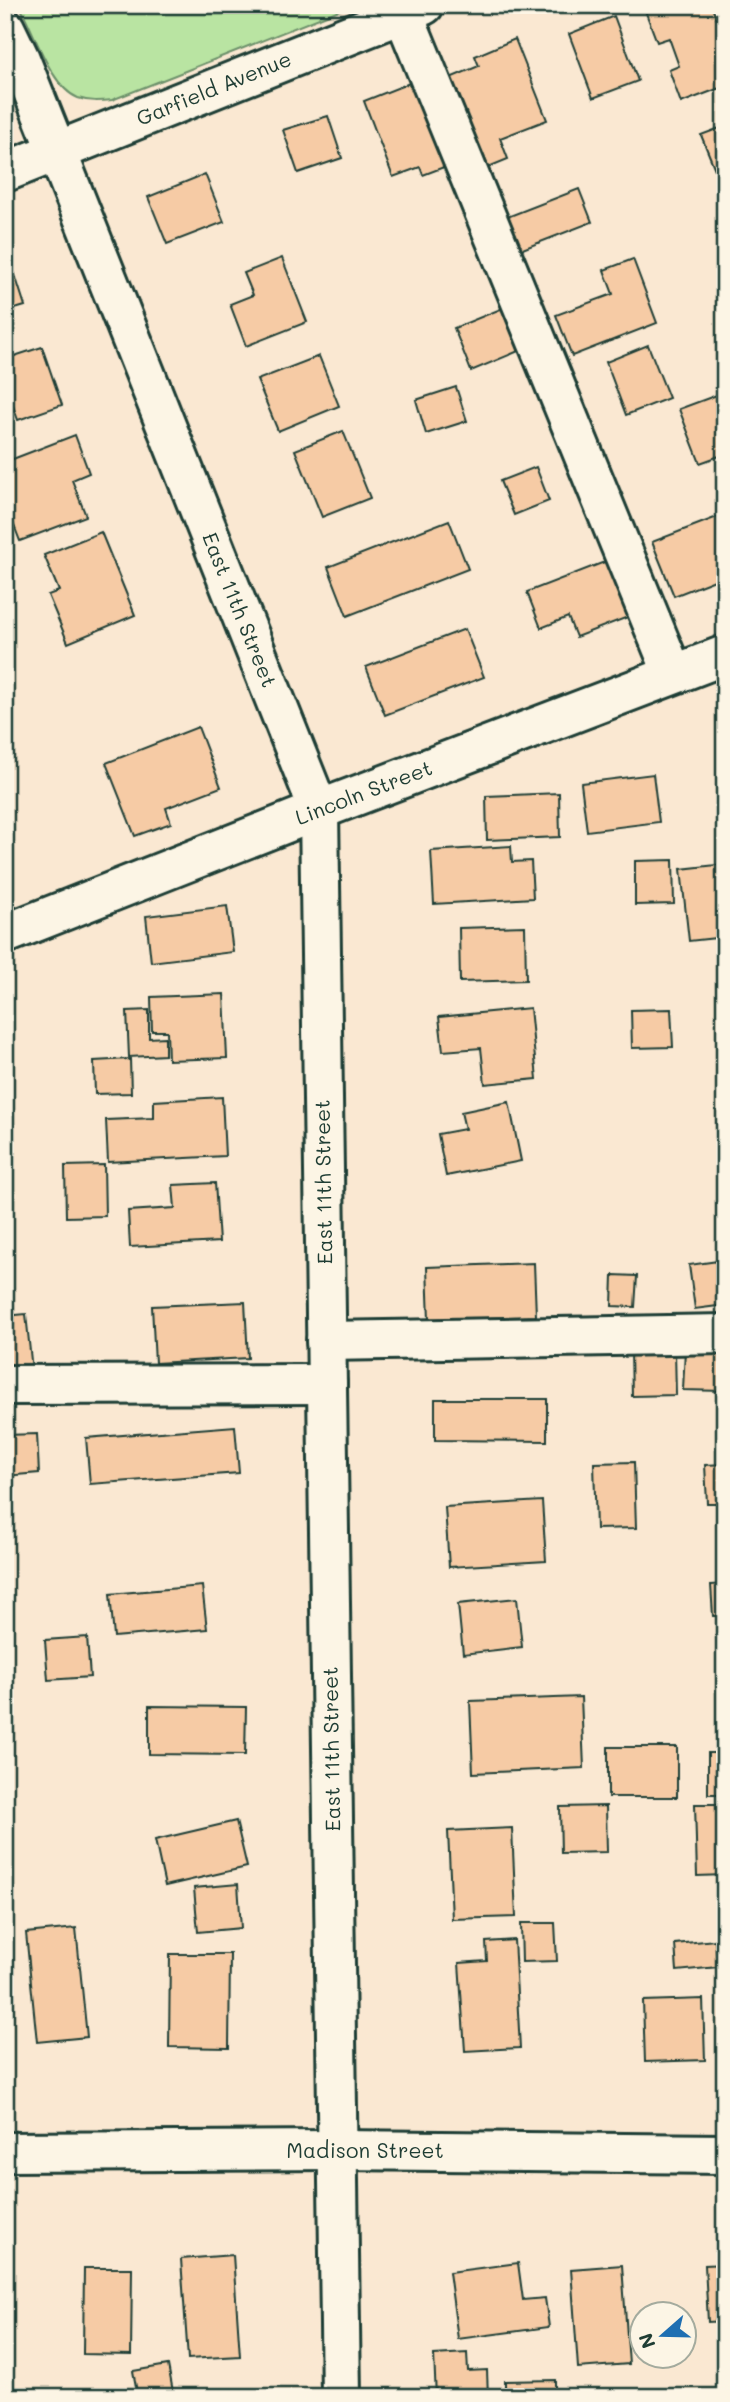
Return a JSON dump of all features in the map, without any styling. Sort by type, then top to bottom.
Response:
[{"type":"street","name":"Garfield Avenue","points":[[5,172],[413,9]]},
{"type":"street","points":[[413,9],[673,674]]},
{"type":"street","name":"East 11th Street","points":[[5,28],[20,59],[319,810],[341,2397]]},
{"type":"street","name":"Lincoln Street","points":[[5,934],[319,810],[725,655]]},
{"type":"street","points":[[326,1341],[725,1334]]},
{"type":"street","points":[[5,1385],[327,1384]]},
{"type":"street","name":"Madison Street","points":[[5,2152],[337,2150],[725,2154]]},
{"type":"green space","points":[[19,5],[352,5],[112,100],[95,101],[78,98],[59,82]]},
{"type":"building","points":[[643,5],[711,5],[725,40],[725,86],[681,103],[669,70],[679,66],[669,38],[657,42]]},
{"type":"building","points":[[614,16],[638,81],[593,98],[569,34]]},
{"type":"building","points":[[515,39],[547,120],[500,138],[508,159],[486,168],[450,78],[479,66],[475,56]]},
{"type":"building","points":[[412,82],[444,167],[423,175],[420,167],[393,177],[364,101]]},
{"type":"building","points":[[328,116],[342,158],[298,173],[283,130]]},
{"type":"building","points":[[725,126],[725,194],[701,135]]},
{"type":"building","points":[[205,174],[224,222],[167,244],[148,197]]},
{"type":"building","points":[[579,189],[592,222],[515,252],[502,219]]},
{"type":"building","points":[[8,253],[25,306],[5,312],[5,254]]},
{"type":"building","points":[[282,258],[307,322],[246,346],[230,304],[253,295],[244,273]]},
{"type":"building","points":[[633,259],[657,323],[572,356],[556,315],[613,294],[604,270]]},
{"type":"building","points":[[503,308],[521,350],[471,371],[454,328]]},
{"type":"building","points":[[648,345],[669,398],[626,415],[606,362]]},
{"type":"building","points":[[42,347],[62,405],[18,420],[8,392],[5,393],[5,359]]},
{"type":"building","points":[[319,356],[339,406],[278,431],[257,380]]},
{"type":"building","points":[[456,387],[467,421],[426,434],[416,400]]},
{"type":"building","points":[[725,392],[725,454],[700,463],[679,409]]},
{"type":"building","points":[[343,431],[370,498],[322,517],[295,450]]},
{"type":"building","points":[[75,435],[89,473],[72,480],[86,516],[20,541],[5,502],[5,462]]},
{"type":"building","points":[[536,467],[549,501],[514,515],[500,481]]},
{"type":"building","points":[[725,514],[725,576],[674,596],[652,542]]},
{"type":"building","points":[[449,520],[468,569],[347,616],[328,567]]},
{"type":"building","points":[[101,532],[135,615],[68,643],[48,595],[59,591],[44,555]]},
{"type":"building","points":[[607,561],[628,617],[576,637],[568,617],[541,628],[527,592]]},
{"type":"building","points":[[465,629],[484,677],[385,715],[366,667]]},
{"type":"building","points":[[198,727],[221,787],[166,808],[171,823],[135,836],[106,763]]},
{"type":"building","points":[[653,774],[659,822],[587,831],[581,783]]},
{"type":"building","points":[[559,793],[560,837],[487,840],[486,796]]},
{"type":"building","points":[[511,846],[512,862],[531,861],[533,898],[434,904],[431,851]]},
{"type":"building","points":[[673,860],[674,904],[635,905],[635,861]]},
{"type":"building","points":[[725,864],[725,937],[689,941],[681,869]]},
{"type":"building","points":[[227,906],[233,952],[151,962],[146,916]]},
{"type":"building","points":[[525,926],[526,980],[460,982],[459,928]]},
{"type":"building","points":[[224,994],[227,1058],[168,1060],[167,1031],[152,1031],[151,997]]},
{"type":"building","points":[[530,1008],[537,1079],[485,1084],[481,1048],[443,1051],[439,1017]]},
{"type":"building","points":[[671,1009],[673,1047],[632,1048],[631,1010]]},
{"type":"building","points":[[149,1010],[149,1038],[165,1037],[165,1055],[129,1057],[127,1011]]},
{"type":"building","points":[[130,1059],[131,1093],[95,1094],[94,1061]]},
{"type":"building","points":[[222,1097],[225,1156],[108,1162],[106,1120],[154,1118],[154,1101]]},
{"type":"building","points":[[509,1102],[521,1161],[446,1176],[438,1134],[465,1129],[461,1112]]},
{"type":"building","points":[[104,1165],[105,1216],[66,1217],[65,1166]]},
{"type":"building","points":[[215,1183],[219,1242],[130,1247],[128,1211],[175,1208],[173,1185]]},
{"type":"building","points":[[725,1260],[725,1305],[695,1309],[689,1265]]},
{"type":"building","points":[[534,1263],[536,1316],[429,1320],[427,1267]]},
{"type":"building","points":[[613,1275],[637,1276],[635,1307],[612,1306]]},
{"type":"building","points":[[245,1302],[248,1358],[155,1363],[152,1306]]},
{"type":"building","points":[[26,1314],[32,1370],[5,1373],[5,1316]]},
{"type":"building","points":[[685,1349],[725,1351],[724,1391],[683,1390]]},
{"type":"building","points":[[675,1350],[676,1395],[632,1396],[631,1351]]},
{"type":"building","points":[[435,1399],[547,1399],[547,1441],[435,1440]]},
{"type":"building","points":[[235,1426],[239,1473],[90,1484],[86,1438]]},
{"type":"building","points":[[37,1434],[39,1473],[5,1476],[5,1435]]},
{"type":"building","points":[[634,1462],[636,1528],[596,1529],[594,1463]]},
{"type":"building","points":[[725,1464],[725,1503],[707,1503],[705,1465]]},
{"type":"building","points":[[542,1501],[546,1561],[449,1567],[445,1507]]},
{"type":"building","points":[[725,1584],[725,1616],[713,1616],[711,1585]]},
{"type":"building","points":[[202,1586],[207,1629],[114,1637],[110,1594]]},
{"type":"building","points":[[517,1598],[522,1647],[463,1654],[458,1604]]},
{"type":"building","points":[[87,1637],[90,1677],[48,1680],[45,1640]]},
{"type":"building","points":[[581,1697],[584,1768],[473,1773],[470,1701]]},
{"type":"building","points":[[149,1706],[246,1707],[245,1755],[149,1754]]},
{"type":"building","points":[[608,1747],[677,1747],[677,1797],[608,1797]]},
{"type":"building","points":[[708,1753],[725,1753],[725,1794],[708,1794]]},
{"type":"building","points":[[695,1804],[725,1804],[725,1875],[697,1876]]},
{"type":"building","points":[[606,1806],[607,1852],[561,1853],[560,1807]]},
{"type":"building","points":[[236,1821],[247,1867],[165,1886],[155,1840]]},
{"type":"building","points":[[512,1828],[516,1917],[452,1919],[448,1831]]},
{"type":"building","points":[[238,1884],[241,1928],[198,1932],[194,1888]]},
{"type":"building","points":[[521,1923],[555,1923],[557,1961],[522,1962]]},
{"type":"building","points":[[76,1928],[87,2037],[37,2042],[26,1933]]},
{"type":"building","points":[[514,1940],[520,2048],[465,2051],[459,1963],[487,1961],[486,1942]]},
{"type":"building","points":[[715,1940],[718,1967],[677,1971],[675,1944]]},
{"type":"building","points":[[170,1954],[230,1954],[229,2048],[169,2047]]},
{"type":"building","points":[[703,1999],[705,2060],[645,2062],[643,2001]]},
{"type":"building","points":[[233,2255],[240,2356],[188,2359],[181,2259]]},
{"type":"building","points":[[518,2263],[523,2300],[545,2298],[549,2327],[458,2339],[449,2272]]},
{"type":"building","points":[[725,2264],[725,2321],[708,2322],[705,2265]]},
{"type":"building","points":[[622,2265],[628,2364],[578,2368],[571,2269]]},
{"type":"building","points":[[84,2268],[132,2268],[131,2355],[83,2354]]},
{"type":"building","points":[[467,2353],[468,2371],[487,2370],[488,2397],[436,2397],[434,2355]]},
{"type":"building","points":[[168,2365],[174,2397],[138,2397],[133,2371]]},
{"type":"building","points":[[555,2380],[555,2397],[505,2397],[505,2381]]}]
